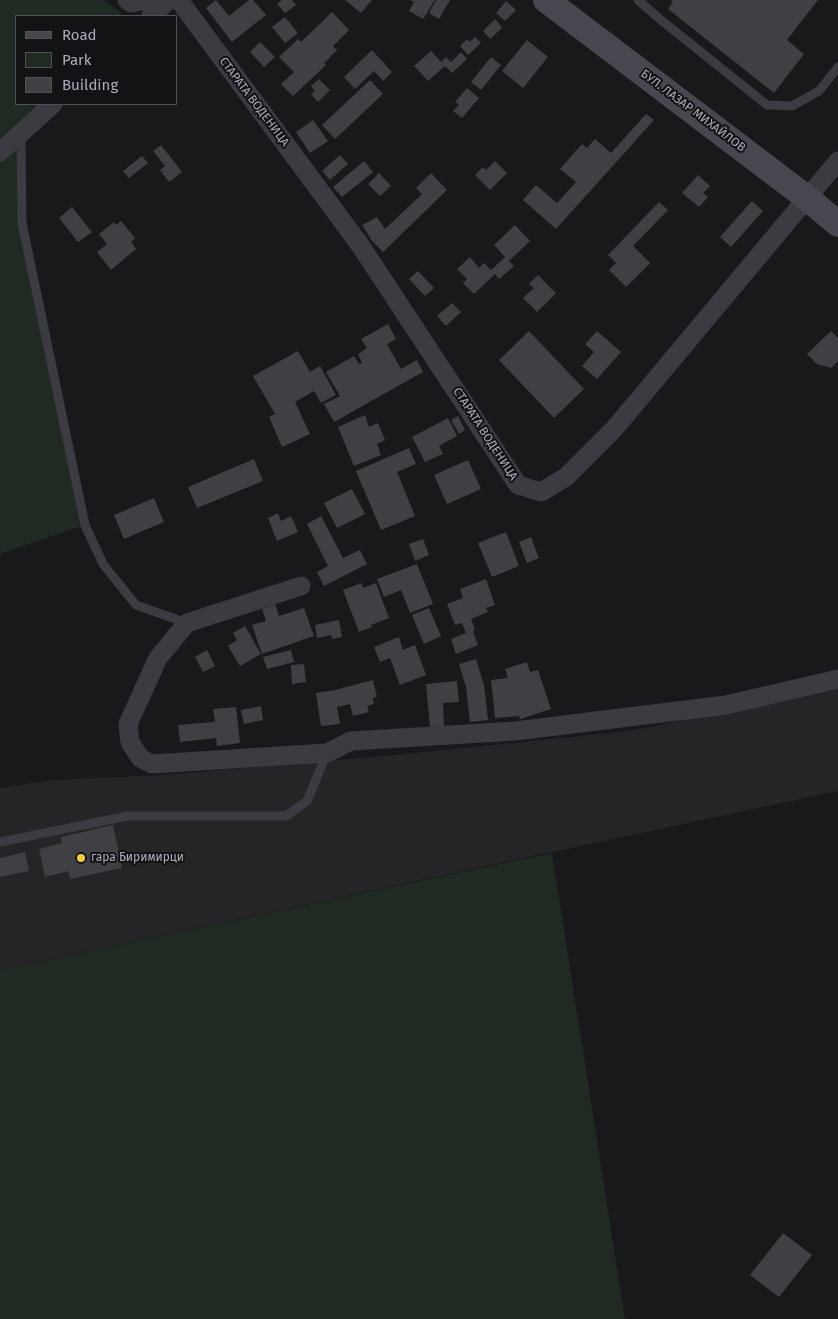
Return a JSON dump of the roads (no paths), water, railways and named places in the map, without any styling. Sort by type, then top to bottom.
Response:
[{"type":"street","points":[[127,0],[131,3],[148,0]]},
{"type":"street","points":[[152,15],[169,0]]},
{"type":"street","name":"СТАРАТА ВОДЕНИЦА","points":[[179,0],[360,245],[518,485],[541,492],[566,478],[615,428],[838,161]]},
{"type":"street","name":"БУЛ. ЛАЗАР МИХАЙЛОВ","points":[[546,0],[838,224]]},
{"type":"street","points":[[0,152],[52,105]]},
{"type":"street","points":[[301,586],[187,623],[158,658],[128,724],[130,742],[140,758],[152,764],[327,753],[351,741],[515,731],[726,705],[838,679]]},
{"type":"lane","points":[[638,0],[767,105],[792,106],[819,91],[838,66]]},
{"type":"lane","points":[[21,132],[22,223],[85,525],[103,564],[136,605],[187,623]]},
{"type":"lane","points":[[0,842],[128,816],[286,816],[308,801],[327,753]]},
{"type":"place","name":"гара Биримирци","points":[[81,858]]}]
